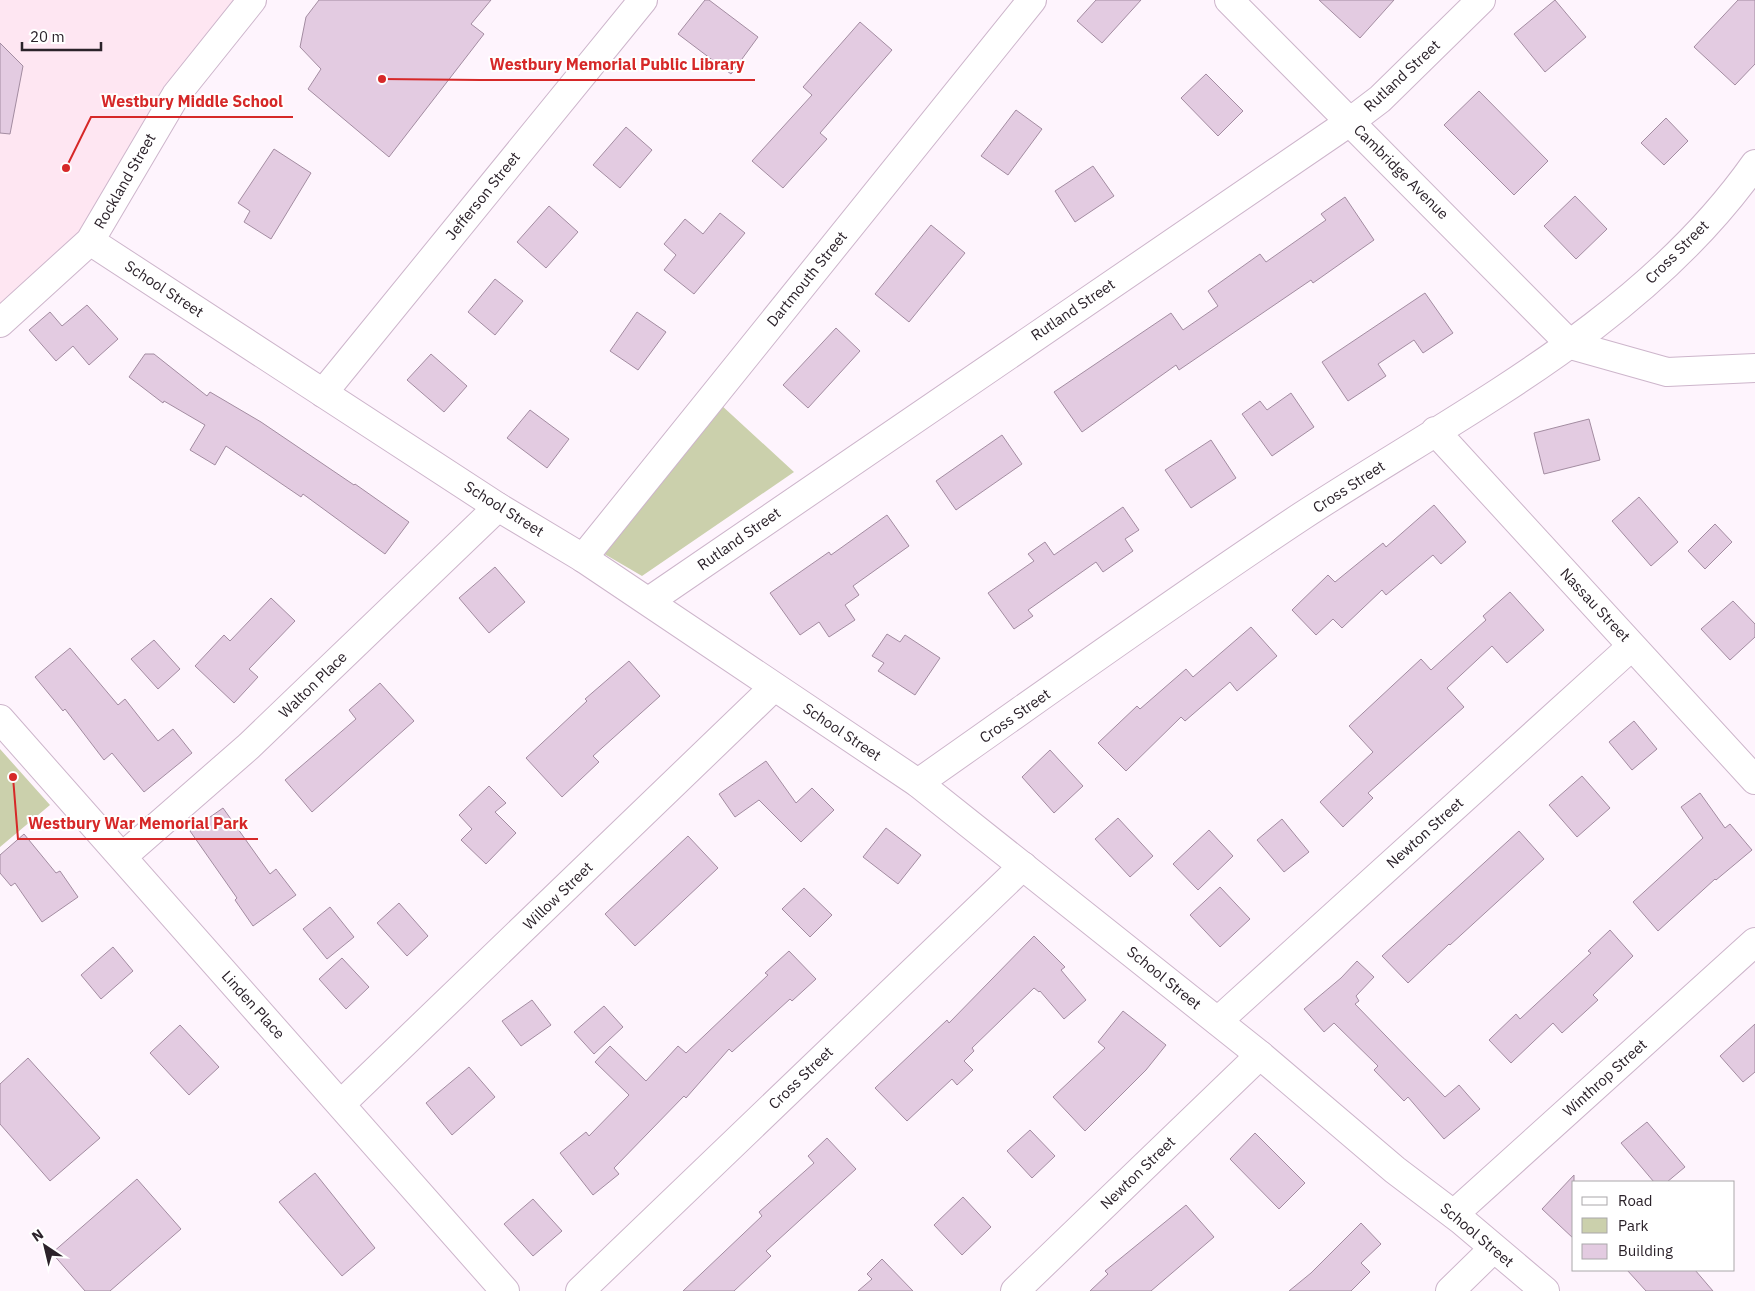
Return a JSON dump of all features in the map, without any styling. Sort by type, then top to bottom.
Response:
[{"type":"street","name":"Rockland Street","points":[[0,323],[90,241],[176,95],[252,0]]},
{"type":"street","name":"Jefferson Street","points":[[323,393],[643,0]]},
{"type":"street","name":"Dartmouth Street","points":[[583,558],[1032,0]]},
{"type":"street","name":"Cambridge Avenue","points":[[1229,0],[1571,344]]},
{"type":"street","name":"Rutland Street","points":[[649,601],[1351,121],[1380,99],[1481,0]]},
{"type":"street","name":"Cross Street","points":[[918,783],[1301,517],[1571,344],[1668,264],[1699,233],[1755,164]]},
{"type":"street","name":"School Street","points":[[90,241],[498,507],[583,558],[649,601],[918,783],[1260,1055],[1395,1170],[1454,1214],[1545,1291]]},
{"type":"street","points":[[1571,344],[1667,372],[1755,368]]},
{"type":"street","name":"Nassau Street","points":[[1435,431],[1755,780]]},
{"type":"street","name":"Walton Place","points":[[122,857],[249,746],[498,507]]},
{"type":"street","name":"Newton Street","points":[[1218,1021],[1632,646]]},
{"type":"street","name":"Willow Street","points":[[341,1104],[774,687]]},
{"type":"street","name":"Linden Place","points":[[0,719],[505,1291]]},
{"type":"street","name":"Cross Street","points":[[580,1291],[1023,866]]},
{"type":"street","name":"Winthrop Street","points":[[1454,1214],[1755,942]]},
{"type":"street","name":"Newton Street","points":[[1016,1291],[1260,1055]]},
{"type":"street","points":[[1450,1291],[1494,1249]]},
{"type":"shaded area","points":[[0,0],[252,0],[90,241],[0,323]]},
{"type":"green space","points":[[720,404],[794,472],[642,576],[601,552]]},
{"type":"green space","points":[[0,749],[50,805],[0,847]]},
{"type":"building","points":[[319,0],[491,0],[471,24],[484,34],[389,157],[308,89],[321,69],[300,47],[306,17]]},
{"type":"building","points":[[705,0],[709,0],[758,37],[731,74],[678,34]]},
{"type":"building","points":[[1096,0],[1141,0],[1102,43],[1077,21]]},
{"type":"building","points":[[1319,0],[1394,0],[1360,38]]},
{"type":"building","points":[[1555,0],[1586,37],[1545,72],[1514,34]]},
{"type":"building","points":[[1738,0],[1755,0],[1755,64],[1735,85],[1694,47]]},
{"type":"building","points":[[860,22],[892,50],[820,133],[827,139],[783,188],[752,161],[812,95],[803,87]]},
{"type":"building","points":[[0,43],[23,66],[10,134],[0,133]]},
{"type":"building","points":[[1206,74],[1243,111],[1218,136],[1181,98]]},
{"type":"building","points":[[1479,91],[1548,161],[1514,195],[1444,125]]},
{"type":"building","points":[[1016,110],[1042,129],[1008,175],[981,156]]},
{"type":"building","points":[[1666,118],[1688,141],[1664,165],[1641,143]]},
{"type":"building","points":[[626,127],[652,150],[620,188],[593,165]]},
{"type":"building","points":[[274,149],[311,173],[271,239],[244,222],[250,211],[238,203]]},
{"type":"building","points":[[1093,166],[1114,196],[1075,222],[1055,191]]},
{"type":"building","points":[[1575,196],[1607,229],[1576,259],[1544,226]]},
{"type":"building","points":[[1345,197],[1374,240],[1313,283],[1311,280],[1179,370],[1176,365],[1082,432],[1054,392],[1171,313],[1183,330],[1218,306],[1208,291],[1260,254],[1266,262],[1326,220],[1321,214]]},
{"type":"building","points":[[549,206],[578,232],[546,268],[517,242]]},
{"type":"building","points":[[720,213],[745,233],[694,294],[664,270],[676,255],[664,244],[685,219],[703,234]]},
{"type":"building","points":[[931,225],[965,253],[909,322],[875,294]]},
{"type":"building","points":[[495,279],[523,301],[495,335],[468,312]]},
{"type":"building","points":[[1425,293],[1453,333],[1423,353],[1414,340],[1378,364],[1386,376],[1348,401],[1322,362]]},
{"type":"building","points":[[87,305],[118,339],[89,365],[73,346],[56,361],[29,330],[50,312],[62,326]]},
{"type":"building","points":[[637,312],[666,332],[638,370],[610,351]]},
{"type":"building","points":[[836,328],[860,351],[808,408],[783,385]]},
{"type":"building","points":[[145,354],[154,354],[207,396],[210,392],[261,422],[409,522],[385,554],[303,494],[301,497],[226,446],[215,465],[190,450],[205,425],[164,401],[163,403],[129,377]]},
{"type":"building","points":[[431,354],[467,386],[444,412],[407,380]]},
{"type":"building","points":[[1291,393],[1314,427],[1272,456],[1242,414],[1260,401],[1267,410]]},
{"type":"building","points":[[530,410],[569,439],[547,468],[507,438]]},
{"type":"building","points":[[1589,419],[1600,460],[1544,474],[1534,433]]},
{"type":"building","points":[[1002,435],[1022,464],[956,510],[936,481]]},
{"type":"building","points":[[1211,440],[1236,478],[1191,508],[1165,470]]},
{"type":"building","points":[[1639,497],[1678,542],[1651,566],[1612,521]]},
{"type":"building","points":[[1434,505],[1466,542],[1441,564],[1433,555],[1386,595],[1382,590],[1342,628],[1333,619],[1316,635],[1292,610],[1328,575],[1335,582],[1383,543],[1386,547]]},
{"type":"building","points":[[1123,507],[1139,530],[1125,539],[1133,551],[1103,572],[1096,562],[1028,610],[1033,616],[1014,629],[988,593],[1034,561],[1028,554],[1045,542],[1054,555]]},
{"type":"building","points":[[887,515],[909,546],[853,586],[859,595],[845,605],[855,620],[829,637],[819,622],[800,635],[770,593],[829,552],[831,555]]},
{"type":"building","points":[[1715,524],[1732,542],[1705,569],[1688,551]]},
{"type":"building","points":[[495,567],[525,602],[489,633],[459,598]]},
{"type":"building","points":[[1510,592],[1544,630],[1507,663],[1492,646],[1447,688],[1464,707],[1368,793],[1373,798],[1343,827],[1320,802],[1373,752],[1349,726],[1421,659],[1431,670],[1486,620],[1483,616]]},
{"type":"building","points":[[271,598],[295,621],[249,669],[258,677],[234,703],[195,666],[224,635],[230,641]]},
{"type":"building","points":[[1733,601],[1755,624],[1755,637],[1730,660],[1701,629]]},
{"type":"building","points":[[1251,627],[1277,656],[1237,691],[1230,682],[1185,721],[1181,717],[1126,771],[1098,743],[1137,706],[1140,709],[1186,669],[1193,677]]},
{"type":"building","points":[[887,634],[900,642],[905,635],[940,658],[915,695],[878,671],[884,663],[872,656]]},
{"type":"building","points":[[154,640],[180,669],[158,689],[131,659]]},
{"type":"building","points":[[70,648],[118,705],[125,699],[158,741],[173,729],[192,753],[144,792],[112,753],[104,760],[65,709],[63,711],[35,677]]},
{"type":"building","points":[[629,661],[660,696],[593,756],[599,762],[562,797],[526,758],[587,701],[585,699]]},
{"type":"building","points":[[380,683],[414,721],[312,812],[285,780],[356,719],[349,710]]},
{"type":"building","points":[[1634,721],[1657,749],[1632,770],[1609,742]]},
{"type":"building","points":[[1050,750],[1083,786],[1054,813],[1022,777]]},
{"type":"building","points":[[766,761],[796,803],[812,788],[834,810],[801,842],[759,800],[735,817],[719,794]]},
{"type":"building","points":[[1582,776],[1610,808],[1577,837],[1549,805]]},
{"type":"building","points":[[489,786],[506,803],[495,812],[516,833],[486,864],[461,840],[472,829],[459,815]]},
{"type":"building","points":[[1700,793],[1725,828],[1730,824],[1752,850],[1715,879],[1658,931],[1633,902],[1703,838],[1681,807]]},
{"type":"building","points":[[223,808],[270,874],[276,869],[296,895],[253,926],[235,900],[237,898],[190,831]]},
{"type":"building","points":[[1118,818],[1153,856],[1130,877],[1095,839]]},
{"type":"building","points":[[1282,819],[1309,852],[1284,872],[1257,840]]},
{"type":"building","points":[[886,828],[921,855],[898,884],[863,857]]},
{"type":"building","points":[[1209,830],[1233,856],[1198,890],[1173,864]]},
{"type":"building","points":[[1519,831],[1544,859],[1408,983],[1382,956]]},
{"type":"building","points":[[24,834],[56,873],[60,871],[78,897],[42,922],[15,883],[11,886],[0,873],[0,855]]},
{"type":"building","points":[[688,836],[718,868],[635,946],[605,914]]},
{"type":"building","points":[[1220,887],[1250,919],[1220,947],[1190,915]]},
{"type":"building","points":[[804,888],[832,915],[810,937],[782,909]]},
{"type":"building","points":[[399,903],[428,936],[407,956],[377,923]]},
{"type":"building","points":[[330,907],[354,937],[327,959],[303,929]]},
{"type":"building","points":[[1610,930],[1633,956],[1593,995],[1598,1000],[1562,1033],[1553,1023],[1511,1063],[1489,1040],[1516,1014],[1520,1019],[1591,953],[1588,951]]},
{"type":"building","points":[[1034,936],[1065,967],[1061,970],[1086,1000],[1064,1019],[1040,991],[1034,988],[972,1048],[974,1051],[964,1061],[973,1070],[957,1085],[952,1079],[907,1121],[875,1088],[947,1020],[949,1023]]},
{"type":"building","points":[[113,947],[133,971],[101,999],[81,975]]},
{"type":"building","points":[[789,951],[816,979],[792,1001],[790,999],[732,1052],[729,1049],[686,1098],[684,1096],[614,1168],[619,1174],[593,1195],[560,1153],[586,1132],[589,1136],[629,1095],[595,1062],[610,1046],[646,1081],[678,1046],[686,1053],[768,975],[765,973]]},
{"type":"building","points":[[342,958],[369,987],[346,1009],[319,979]]},
{"type":"building","points":[[1357,961],[1374,977],[1356,996],[1359,1001],[1355,1004],[1445,1097],[1459,1085],[1480,1109],[1444,1139],[1408,1097],[1404,1101],[1374,1070],[1378,1066],[1334,1023],[1324,1032],[1304,1009],[1341,978]]},
{"type":"building","points":[[532,1000],[551,1025],[521,1046],[502,1021]]},
{"type":"building","points":[[604,1006],[623,1027],[594,1054],[574,1032]]},
{"type":"building","points":[[1123,1011],[1166,1045],[1146,1070],[1085,1131],[1053,1097],[1105,1048],[1098,1042]]},
{"type":"building","points":[[1755,1024],[1755,1072],[1743,1082],[1720,1056]]},
{"type":"building","points":[[180,1025],[219,1067],[189,1095],[150,1053]]},
{"type":"building","points":[[28,1058],[100,1138],[50,1181],[0,1124],[0,1084]]},
{"type":"building","points":[[469,1067],[495,1097],[452,1135],[426,1103]]},
{"type":"building","points":[[1647,1122],[1685,1167],[1668,1181],[1653,1181],[1621,1143]]},
{"type":"building","points":[[1030,1130],[1055,1156],[1032,1178],[1007,1151]]},
{"type":"building","points":[[1255,1133],[1305,1183],[1279,1209],[1230,1159]]},
{"type":"building","points":[[827,1138],[856,1169],[766,1251],[771,1256],[734,1291],[683,1291],[762,1216],[759,1212],[814,1163],[808,1156]]},
{"type":"building","points":[[315,1173],[375,1248],[342,1276],[279,1202]]},
{"type":"building","points":[[1574,1175],[1574,1181],[1572,1181],[1572,1237],[1542,1209]]},
{"type":"building","points":[[137,1179],[181,1229],[110,1291],[85,1291],[52,1253]]},
{"type":"building","points":[[963,1197],[991,1227],[962,1255],[934,1225]]},
{"type":"building","points":[[533,1199],[562,1231],[533,1256],[504,1224]]},
{"type":"building","points":[[1186,1205],[1214,1237],[1151,1291],[1090,1291],[1108,1274],[1105,1271]]},
{"type":"building","points":[[1361,1223],[1381,1244],[1361,1263],[1370,1272],[1351,1291],[1289,1291],[1311,1273]]},
{"type":"building","points":[[882,1259],[913,1291],[858,1291],[872,1279],[867,1274]]},
{"type":"building","points":[[1628,1271],[1696,1271],[1713,1291],[1646,1291]]},
{"type":"place","name":"Westbury Memorial Public Library","points":[[382,79]]},
{"type":"place","name":"Westbury Middle School","points":[[66,168]]},
{"type":"place","name":"Westbury War Memorial Park","points":[[13,777]]}]
